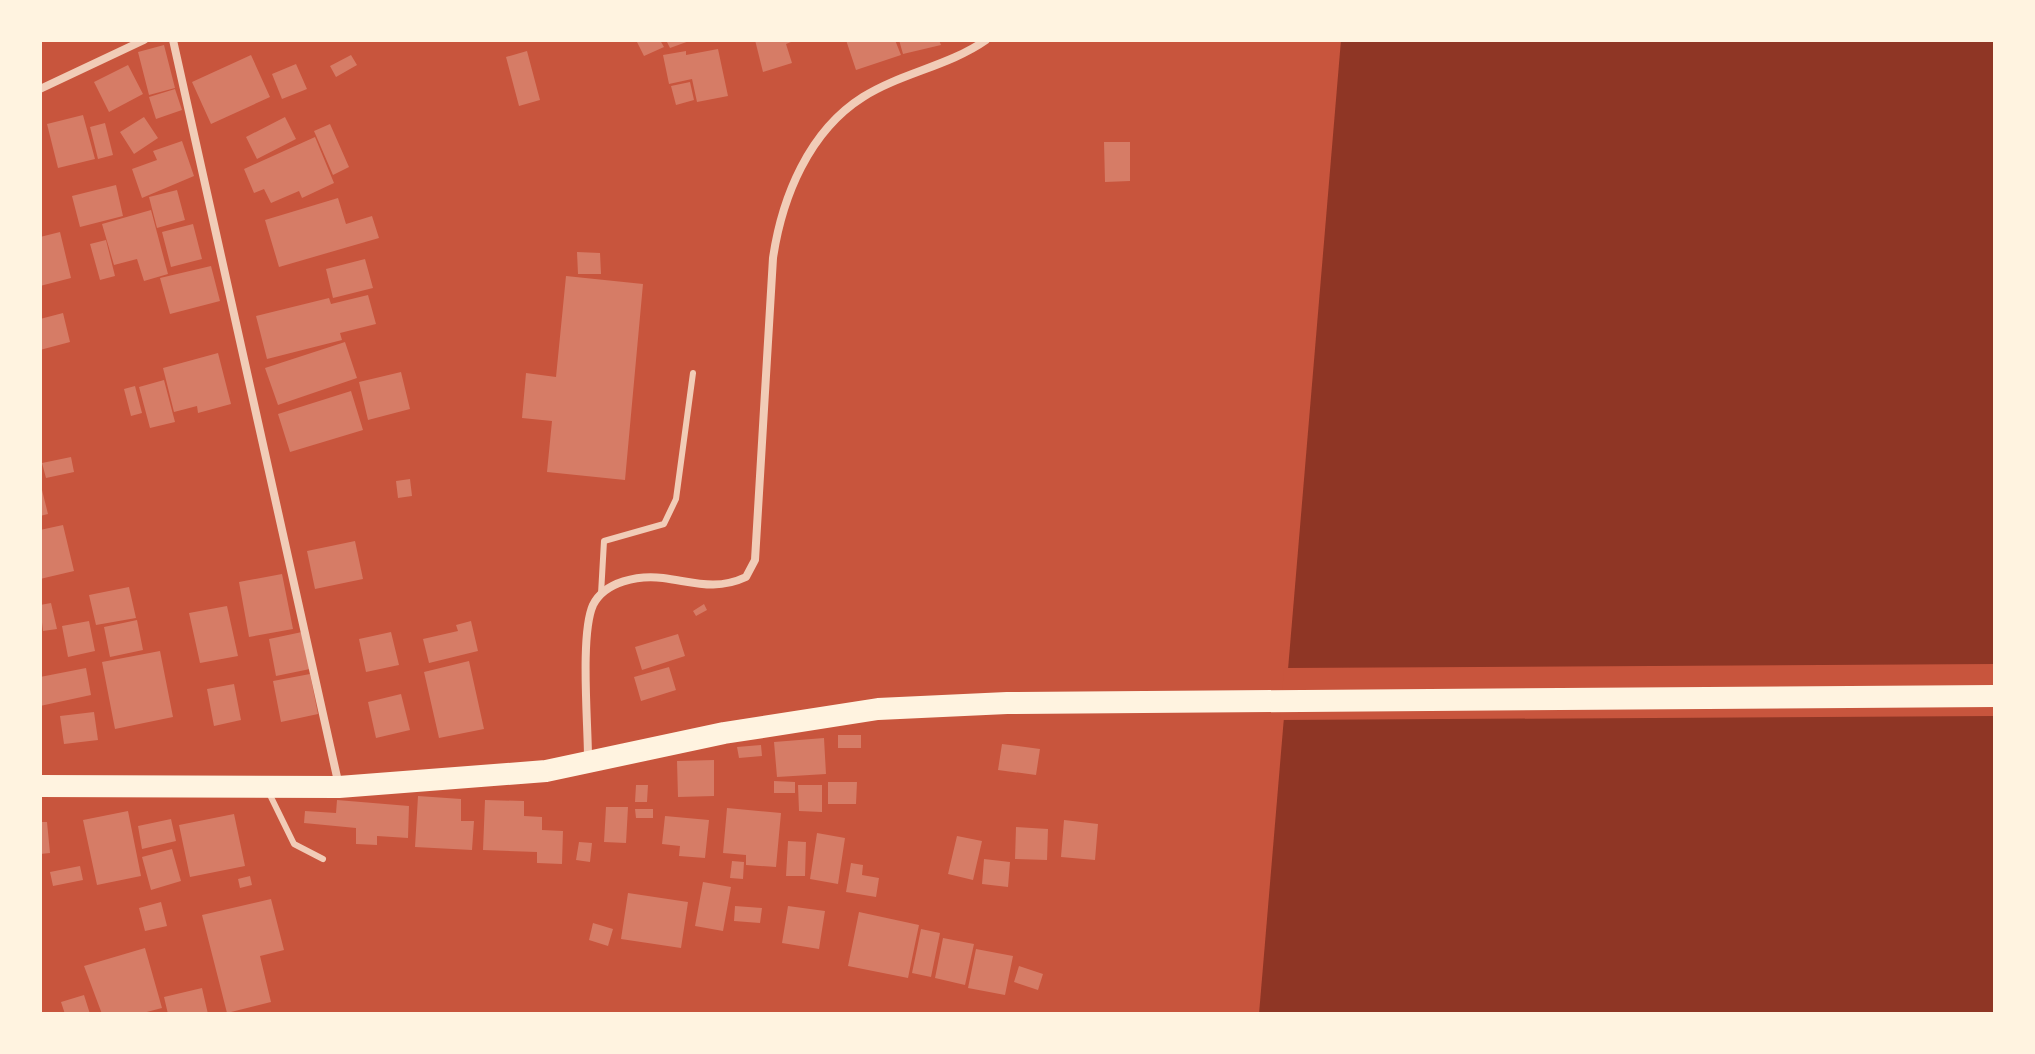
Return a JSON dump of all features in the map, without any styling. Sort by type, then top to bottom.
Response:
[{"type":"highway","points":[[40,786],[339,787],[546,771],[724,733],[878,709],[1007,703],[1995,696]]},
{"type":"street","points":[[40,89],[144,40]]},
{"type":"street","points":[[173,40],[339,787]]},
{"type":"street","points":[[588,763],[588,628],[593,606],[601,594],[625,579],[659,578],[714,588],[746,577],[755,560],[773,258],[778,221],[792,182],[832,124],[863,97],[986,40]]},
{"type":"lane","points":[[601,594],[604,541],[664,524],[676,499],[693,373]]},
{"type":"lane","points":[[266,786],[294,844],[323,859]]},
{"type":"shaded area","points":[[1341,40],[1995,40],[1995,1014],[1259,1014]]},
{"type":"pier","points":[[1995,664],[1995,716],[1280,720],[1284,668]]},
{"type":"building","points":[[636,40],[660,40],[664,47],[644,56]]},
{"type":"building","points":[[666,40],[692,40],[670,48]]},
{"type":"building","points":[[755,40],[796,40],[786,44],[792,63],[763,72]]},
{"type":"building","points":[[846,40],[895,40],[901,55],[856,70]]},
{"type":"building","points":[[899,40],[939,40],[941,45],[903,54]]},
{"type":"building","points":[[164,45],[175,88],[149,95],[138,52]]},
{"type":"building","points":[[718,49],[728,96],[697,102],[692,79],[669,84],[663,55],[686,51],[686,55]]},
{"type":"building","points":[[527,51],[540,100],[519,106],[506,57]]},
{"type":"building","points":[[251,55],[270,97],[211,124],[192,82]]},
{"type":"building","points":[[351,55],[357,65],[336,77],[330,66]]},
{"type":"building","points":[[296,64],[307,89],[282,99],[272,74]]},
{"type":"building","points":[[128,65],[143,94],[109,112],[94,82]]},
{"type":"building","points":[[690,82],[694,100],[676,105],[671,86]]},
{"type":"building","points":[[175,89],[182,110],[156,119],[149,97]]},
{"type":"building","points":[[83,115],[95,159],[58,168],[47,124]]},
{"type":"building","points":[[144,117],[158,138],[134,154],[120,132]]},
{"type":"building","points":[[285,117],[296,139],[257,159],[246,137]]},
{"type":"building","points":[[105,123],[113,155],[98,159],[90,127]]},
{"type":"building","points":[[330,124],[349,167],[333,175],[314,131]]},
{"type":"building","points":[[315,137],[334,183],[302,198],[299,191],[271,203],[264,189],[254,193],[244,169]]},
{"type":"building","points":[[182,141],[194,176],[142,198],[132,169],[157,160],[153,151]]},
{"type":"building","points":[[1104,142],[1130,142],[1130,181],[1105,182]]},
{"type":"building","points":[[116,185],[123,216],[80,227],[72,196]]},
{"type":"building","points":[[177,190],[185,220],[157,228],[149,197]]},
{"type":"building","points":[[338,198],[346,224],[372,216],[379,238],[279,267],[265,220]]},
{"type":"building","points":[[151,210],[168,274],[144,281],[137,259],[114,265],[102,224]]},
{"type":"building","points":[[193,224],[202,259],[171,267],[162,232]]},
{"type":"building","points":[[60,232],[71,278],[40,286],[40,237]]},
{"type":"building","points":[[106,240],[115,276],[100,280],[90,244]]},
{"type":"building","points":[[577,252],[600,253],[601,274],[578,274]]},
{"type":"building","points":[[365,259],[373,288],[333,298],[326,269]]},
{"type":"building","points":[[211,266],[220,301],[170,314],[160,278]]},
{"type":"building","points":[[566,276],[643,284],[625,480],[547,472],[552,421],[522,418],[526,373],[556,377]]},
{"type":"building","points":[[368,295],[376,324],[340,333],[342,340],[267,359],[256,316],[329,298],[331,304]]},
{"type":"building","points":[[63,313],[70,342],[40,350],[40,319]]},
{"type":"building","points":[[345,342],[357,378],[278,405],[265,368]]},
{"type":"building","points":[[218,353],[231,404],[198,413],[197,406],[174,412],[163,368]]},
{"type":"building","points":[[401,372],[410,409],[368,420],[359,382]]},
{"type":"building","points":[[164,380],[175,422],[150,428],[139,387]]},
{"type":"building","points":[[135,386],[142,413],[131,416],[124,389]]},
{"type":"building","points":[[351,391],[363,430],[290,452],[278,414]]},
{"type":"building","points":[[71,457],[74,472],[46,478],[42,463]]},
{"type":"building","points":[[410,479],[412,496],[398,498],[396,481]]},
{"type":"building","points":[[40,482],[48,514],[40,516]]},
{"type":"building","points":[[63,525],[74,571],[40,579],[40,530]]},
{"type":"building","points":[[355,541],[363,579],[315,589],[307,551]]},
{"type":"building","points":[[282,574],[293,629],[249,637],[239,582]]},
{"type":"building","points":[[129,587],[136,618],[96,625],[89,595]]},
{"type":"building","points":[[51,603],[57,629],[43,631],[40,605]]},
{"type":"building","points":[[704,604],[707,610],[696,616],[693,611]]},
{"type":"building","points":[[227,606],[238,656],[200,663],[189,613]]},
{"type":"building","points":[[137,620],[143,650],[110,657],[104,627]]},
{"type":"building","points":[[89,621],[95,651],[68,657],[62,626]]},
{"type":"building","points":[[471,621],[478,651],[429,663],[423,639],[458,631],[456,625]]},
{"type":"building","points":[[302,632],[310,669],[276,676],[269,639]]},
{"type":"building","points":[[391,632],[399,665],[366,672],[359,639]]},
{"type":"building","points":[[678,634],[685,656],[642,670],[635,647]]},
{"type":"building","points":[[160,651],[173,717],[115,729],[102,662]]},
{"type":"building","points":[[469,661],[484,729],[439,738],[424,672]]},
{"type":"building","points":[[669,667],[676,690],[641,701],[634,677]]},
{"type":"building","points":[[86,668],[91,695],[40,706],[40,677]]},
{"type":"building","points":[[310,674],[318,714],[281,722],[273,681]]},
{"type":"building","points":[[234,684],[241,720],[214,726],[207,689]]},
{"type":"building","points":[[401,694],[410,730],[376,738],[368,702]]},
{"type":"building","points":[[94,712],[98,740],[64,744],[60,716]]},
{"type":"building","points":[[838,735],[861,735],[861,748],[838,748]]},
{"type":"building","points":[[824,738],[826,774],[777,777],[774,742]]},
{"type":"building","points":[[1002,744],[1040,749],[1036,775],[998,770]]},
{"type":"building","points":[[761,745],[762,756],[739,758],[737,747]]},
{"type":"building","points":[[714,760],[714,796],[678,797],[677,761]]},
{"type":"building","points":[[774,781],[795,782],[795,793],[774,793]]},
{"type":"building","points":[[828,782],[857,782],[856,804],[828,804]]},
{"type":"building","points":[[636,785],[648,785],[647,802],[635,802]]},
{"type":"building","points":[[798,785],[822,785],[822,812],[799,811]]},
{"type":"building","points":[[418,796],[461,799],[461,821],[474,821],[472,850],[415,847]]},
{"type":"building","points":[[337,800],[409,806],[408,838],[377,836],[377,845],[356,844],[356,828],[304,823],[305,811],[336,813]]},
{"type":"building","points":[[485,800],[524,801],[524,816],[542,817],[542,830],[563,831],[562,864],[537,863],[537,852],[483,850]]},
{"type":"building","points":[[606,807],[628,807],[626,843],[604,842]]},
{"type":"building","points":[[727,808],[781,813],[776,867],[746,865],[746,855],[723,853]]},
{"type":"building","points":[[635,809],[653,809],[653,818],[636,818]]},
{"type":"building","points":[[128,811],[141,876],[97,885],[83,820]]},
{"type":"building","points":[[234,814],[245,866],[190,877],[179,825]]},
{"type":"building","points":[[665,816],[709,820],[705,858],[679,856],[680,846],[662,844]]},
{"type":"building","points":[[171,819],[176,841],[142,849],[138,826]]},
{"type":"building","points":[[1064,820],[1098,824],[1095,860],[1061,857]]},
{"type":"building","points":[[40,822],[47,822],[50,853],[40,854]]},
{"type":"building","points":[[1016,827],[1048,829],[1047,860],[1015,859]]},
{"type":"building","points":[[817,833],[845,838],[838,884],[810,879]]},
{"type":"building","points":[[957,836],[982,841],[973,880],[948,874]]},
{"type":"building","points":[[788,841],[806,842],[805,876],[786,876]]},
{"type":"building","points":[[579,842],[592,843],[590,862],[576,860]]},
{"type":"building","points":[[172,849],[181,881],[151,890],[142,857]]},
{"type":"building","points":[[984,859],[1010,862],[1008,887],[982,884]]},
{"type":"building","points":[[732,861],[744,862],[743,879],[730,878]]},
{"type":"building","points":[[851,863],[863,865],[862,875],[879,878],[876,897],[846,892]]},
{"type":"building","points":[[80,866],[83,880],[53,886],[50,872]]},
{"type":"building","points":[[250,876],[252,885],[240,888],[238,879]]},
{"type":"building","points":[[703,882],[731,887],[723,931],[695,926]]},
{"type":"building","points":[[628,893],[688,902],[681,948],[621,939]]},
{"type":"building","points":[[271,899],[284,950],[260,956],[271,1002],[227,1013],[202,915]]},
{"type":"building","points":[[161,902],[167,926],[145,931],[139,908]]},
{"type":"building","points":[[735,906],[762,908],[760,923],[734,921]]},
{"type":"building","points":[[788,906],[825,911],[819,949],[782,943]]},
{"type":"building","points":[[859,912],[919,925],[908,978],[848,966]]},
{"type":"building","points":[[593,923],[613,929],[608,946],[589,940]]},
{"type":"building","points":[[921,929],[940,933],[931,977],[912,973]]},
{"type":"building","points":[[943,938],[974,944],[965,985],[935,978]]},
{"type":"building","points":[[145,948],[162,1008],[139,1014],[102,1014],[84,966]]},
{"type":"building","points":[[976,949],[1013,956],[1005,995],[968,988]]},
{"type":"building","points":[[1019,966],[1043,974],[1038,990],[1014,982]]},
{"type":"building","points":[[202,988],[208,1014],[168,1014],[164,997]]},
{"type":"building","points":[[84,995],[90,1014],[65,1014],[61,1002]]}]
